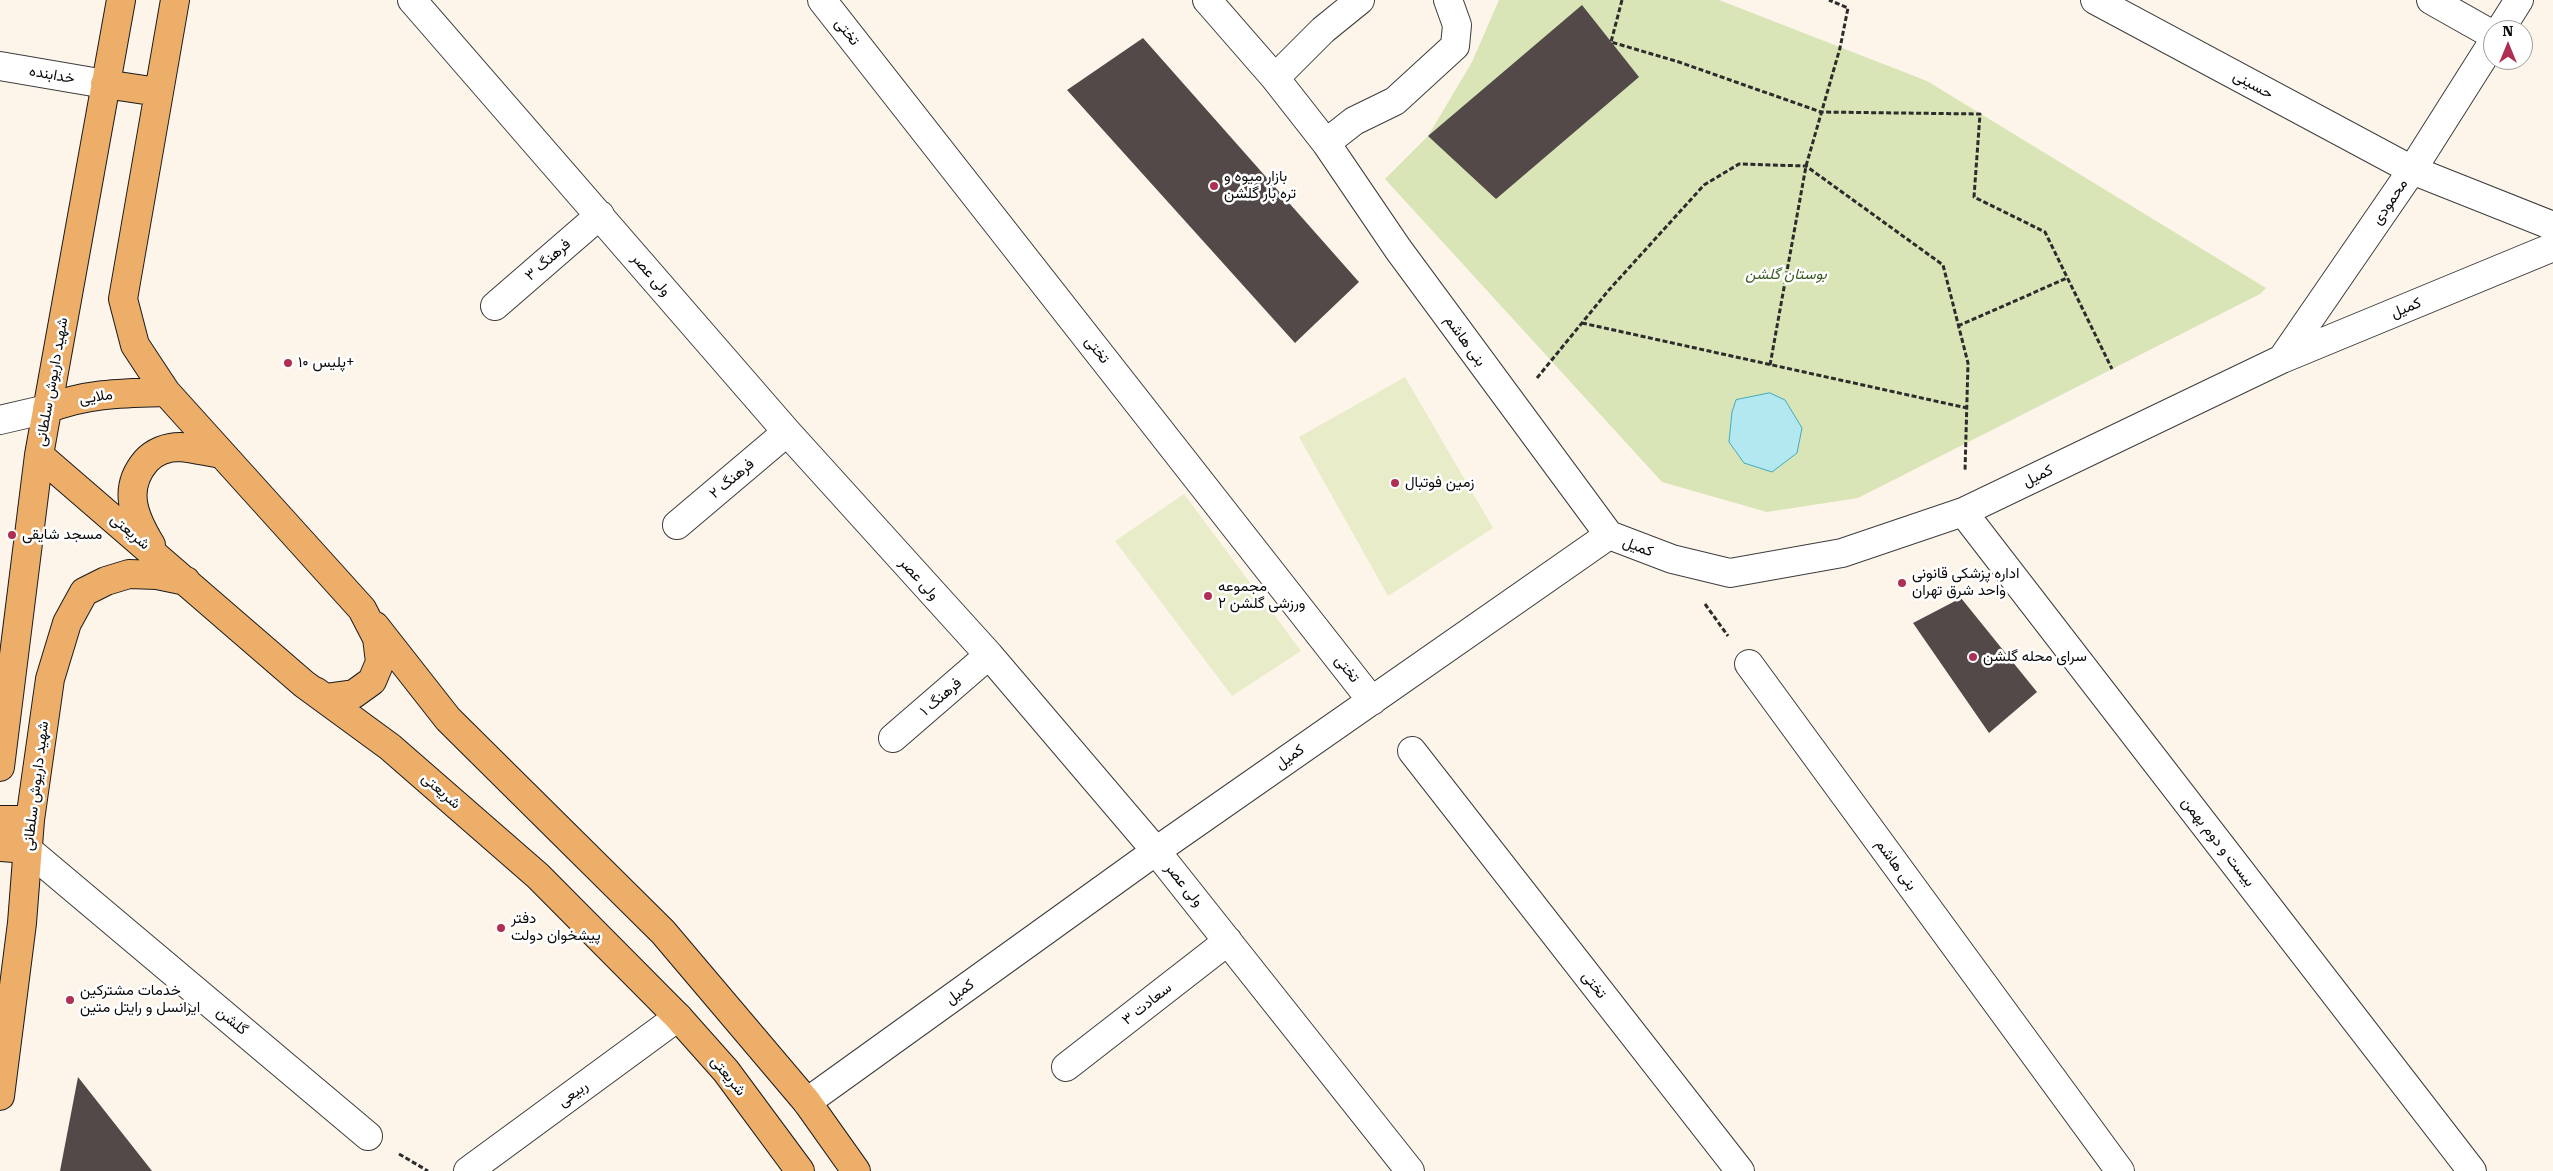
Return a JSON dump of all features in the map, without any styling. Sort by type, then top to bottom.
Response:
[{"type":"main road","name":"شهید داریوش سلطانی","points":[[0,767],[39,455],[121,0]]},
{"type":"main road","points":[[175,0],[122,299],[135,345],[166,392],[362,609],[448,719],[662,932],[807,1102],[856,1171]]},
{"type":"main road","points":[[105,84],[158,92]]},
{"type":"main road","name":"ملایی","points":[[47,409],[67,401],[101,394],[166,392]]},
{"type":"main road","points":[[158,556],[139,525],[132,496],[135,474],[153,452],[178,447],[222,454]]},
{"type":"main road","name":"شریعتی","points":[[39,455],[304,684],[390,746],[538,876],[678,1017],[726,1071],[800,1171]]},
{"type":"main road","name":"شهید داریوش سلطانی","points":[[0,1096],[22,923],[30,820],[50,679],[67,623],[84,592],[106,581],[129,574],[157,575],[186,581]]},
{"type":"main road","points":[[304,684],[325,698],[354,694],[372,681],[380,662],[377,638],[362,609]]},
{"type":"main road","points":[[0,820],[30,820]]},
{"type":"main road","points":[[0,847],[27,849]]},
{"type":"street","name":"ولی عصر","points":[[412,0],[787,432],[989,655],[1156,851],[1410,1171]]},
{"type":"street","name":"تختی","points":[[822,0],[1372,701]]},
{"type":"street","points":[[1207,0],[1275,78],[1323,30],[1360,0]]},
{"type":"street","points":[[1326,143],[1354,120],[1396,101],[1455,46],[1458,24],[1448,0]]},
{"type":"street","name":"حسینی","points":[[2095,0],[2412,170],[2553,226]]},
{"type":"street","points":[[2431,0],[2483,29]]},
{"type":"street","points":[[2507,20],[2520,0]]},
{"type":"street","name":"محمودی","points":[[2282,359],[2412,170],[2483,58]]},
{"type":"street","name":"خدابنده","points":[[0,66],[105,84]]},
{"type":"street","name":"بنی هاشم","points":[[1275,78],[1326,143],[1398,249],[1609,535]]},
{"type":"street","name":"فرهنگ ۳","points":[[495,306],[600,215]]},
{"type":"street","name":"کمیل","points":[[807,1102],[1156,851],[1609,535],[1672,559],[1730,573],[1842,553],[1963,512],[2282,359],[2553,247]]},
{"type":"street","name":"ملایی","points":[[0,420],[47,409]]},
{"type":"street","name":"فرهنگ ۲","points":[[677,525],[787,432]]},
{"type":"street","name":"بیست و دوم بهمن","points":[[1963,512],[2472,1171]]},
{"type":"street","name":"فرهنگ ۱","points":[[893,738],[989,655]]},
{"type":"street","name":"بنی هاشم","points":[[1749,664],[2120,1171]]},
{"type":"street","name":"تختی","points":[[1412,751],[1740,1171]]},
{"type":"street","name":"گلشن","points":[[27,849],[368,1136]]},
{"type":"street","name":"سعادت ۳","points":[[1066,1067],[1228,941]]},
{"type":"street","name":"ربیعی","points":[[468,1171],[678,1017]]},
{"type":"path","points":[[1622,0],[1611,42],[1679,62],[1821,112],[1980,114],[1974,197],[2045,232],[2112,369]]},
{"type":"path","points":[[1770,365],[1806,166],[1840,48],[1848,8],[1829,0]]},
{"type":"path","points":[[1514,407],[1608,290],[1704,185],[1739,164],[1806,166],[1943,265],[1968,363],[1963,512]]},
{"type":"path","points":[[1958,326],[2067,278]]},
{"type":"path","points":[[1582,324],[1967,408]]},
{"type":"path","points":[[1672,559],[1749,664]]},
{"type":"green space","name":"بوستان گلشن","points":[[1499,0],[1719,0],[1927,81],[2266,288],[2260,294],[1858,498],[1767,512],[1662,482],[1385,179],[1428,136],[1472,62]]},
{"type":"green space","name":"زمین فوتبال","points":[[1405,377],[1493,528],[1388,596],[1299,437]]},
{"type":"green space","name":"مجموعه ورزشی گلشن ۲","points":[[1184,494],[1301,651],[1232,696],[1115,541]]},
{"type":"water","points":[[1770,393],[1785,400],[1802,428],[1797,453],[1772,472],[1744,463],[1729,442],[1732,412],[1736,400]]},
{"type":"building","points":[[1582,5],[1639,77],[1496,199],[1428,136]]},
{"type":"building","name":"بازار میوه و تره بار گلشن","points":[[1143,38],[1359,282],[1295,343],[1067,90]]},
{"type":"building","name":"سرای محله گلشن","points":[[1961,598],[2037,692],[1989,733],[1913,623]]},
{"type":"building","points":[[78,1077],[152,1171],[60,1171]]},
{"type":"place","name":"بازار میوه و تره بار گلشن","points":[[1214,186]]},
{"type":"place","name":"پلیس ۱۰+","points":[[288,363]]},
{"type":"place","name":"زمین فوتبال","points":[[1395,483]]},
{"type":"place","name":"مسجد شایقی","points":[[12,535]]},
{"type":"place","name":"اداره پزشكی قانونی واحد شرق تهران","points":[[1902,583]]},
{"type":"place","name":"مجموعه ورزشی گلشن ۲","points":[[1208,596]]},
{"type":"place","name":"سرای محله گلشن","points":[[1973,657]]},
{"type":"place","name":"دفتر پیشخوان دولت","points":[[501,928]]},
{"type":"place","name":"خدمات مشترکین ایرانسل و رایتل متین","points":[[70,1000]]}]
